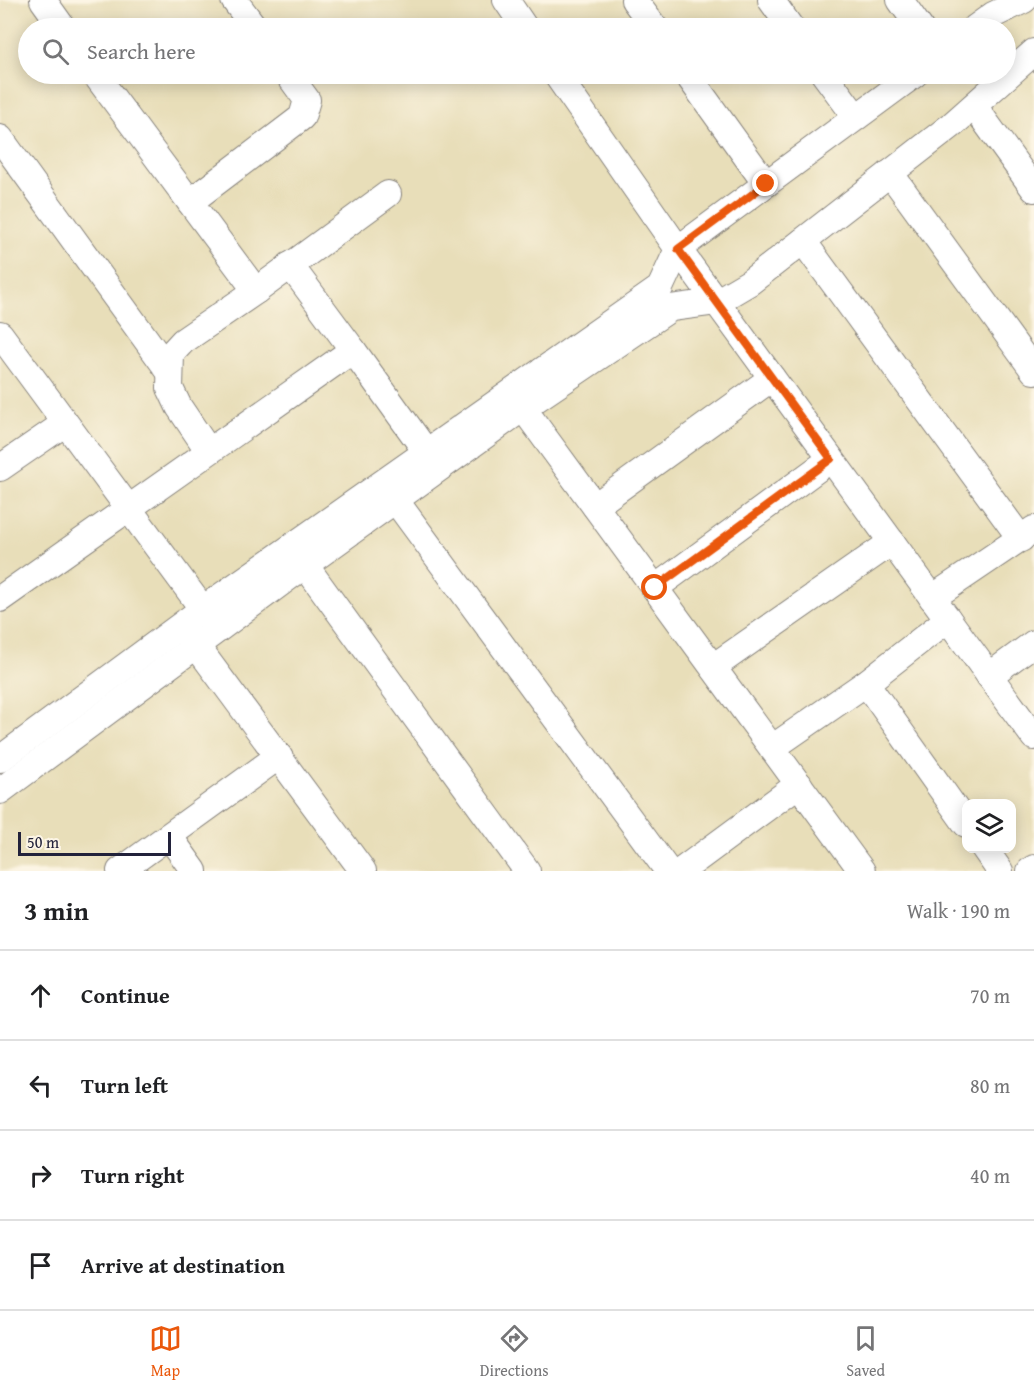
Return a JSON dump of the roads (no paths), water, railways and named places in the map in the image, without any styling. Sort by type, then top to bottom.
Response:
[{"type":"street","points":[[43,0],[56,18]]},
{"type":"street","points":[[234,0],[248,18]]},
{"type":"street","points":[[506,0],[518,18]]},
{"type":"street","points":[[634,0],[648,18]]},
{"type":"street","points":[[771,0],[784,18]]},
{"type":"street","points":[[900,0],[913,18]]},
{"type":"street","points":[[989,18],[1025,5]]},
{"type":"street","points":[[1016,68],[1034,52]]},
{"type":"street","points":[[102,84],[256,291]]},
{"type":"street","points":[[190,202],[302,117],[307,100],[295,84]]},
{"type":"street","points":[[563,84],[716,302],[1034,737]]},
{"type":"street","points":[[694,84],[766,184]]},
{"type":"street","points":[[831,84],[856,117]]},
{"type":"street","points":[[0,759],[203,609],[425,450],[660,288],[678,249],[901,84]]},
{"type":"street","points":[[0,790],[523,408],[671,308],[716,302],[750,282],[890,173],[998,84]]},
{"type":"street","points":[[974,106],[1034,189]]},
{"type":"street","points":[[0,138],[169,371]]},
{"type":"street","points":[[890,173],[1034,371]]},
{"type":"street","points":[[208,450],[178,408],[170,388],[171,354],[183,341],[256,291],[388,194]]},
{"type":"street","points":[[803,241],[1027,534],[932,598]]},
{"type":"street","points":[[290,265],[425,450]]},
{"type":"street","points":[[0,334],[218,631]]},
{"type":"street","points":[[0,599],[128,510],[208,450],[353,350]]},
{"type":"street","points":[[595,506],[772,378]]},
{"type":"street","points":[[523,408],[799,784],[859,870]]},
{"type":"street","points":[[0,468],[64,424]]},
{"type":"street","points":[[655,588],[831,459]]},
{"type":"street","points":[[396,501],[668,871]]},
{"type":"street","points":[[713,667],[892,542]]},
{"type":"street","points":[[306,565],[527,871]]},
{"type":"street","points":[[772,748],[866,682],[948,620]]},
{"type":"street","points":[[181,625],[363,871]]},
{"type":"street","points":[[989,676],[1034,643]]},
{"type":"street","points":[[866,682],[962,818]]},
{"type":"street","points":[[120,871],[279,756]]},
{"type":"street","points":[[681,871],[799,784]]},
{"type":"street","points":[[169,836],[194,871]]},
{"type":"street","points":[[987,853],[1000,871]]},
{"type":"street","points":[[1030,871],[1034,868]]}]
